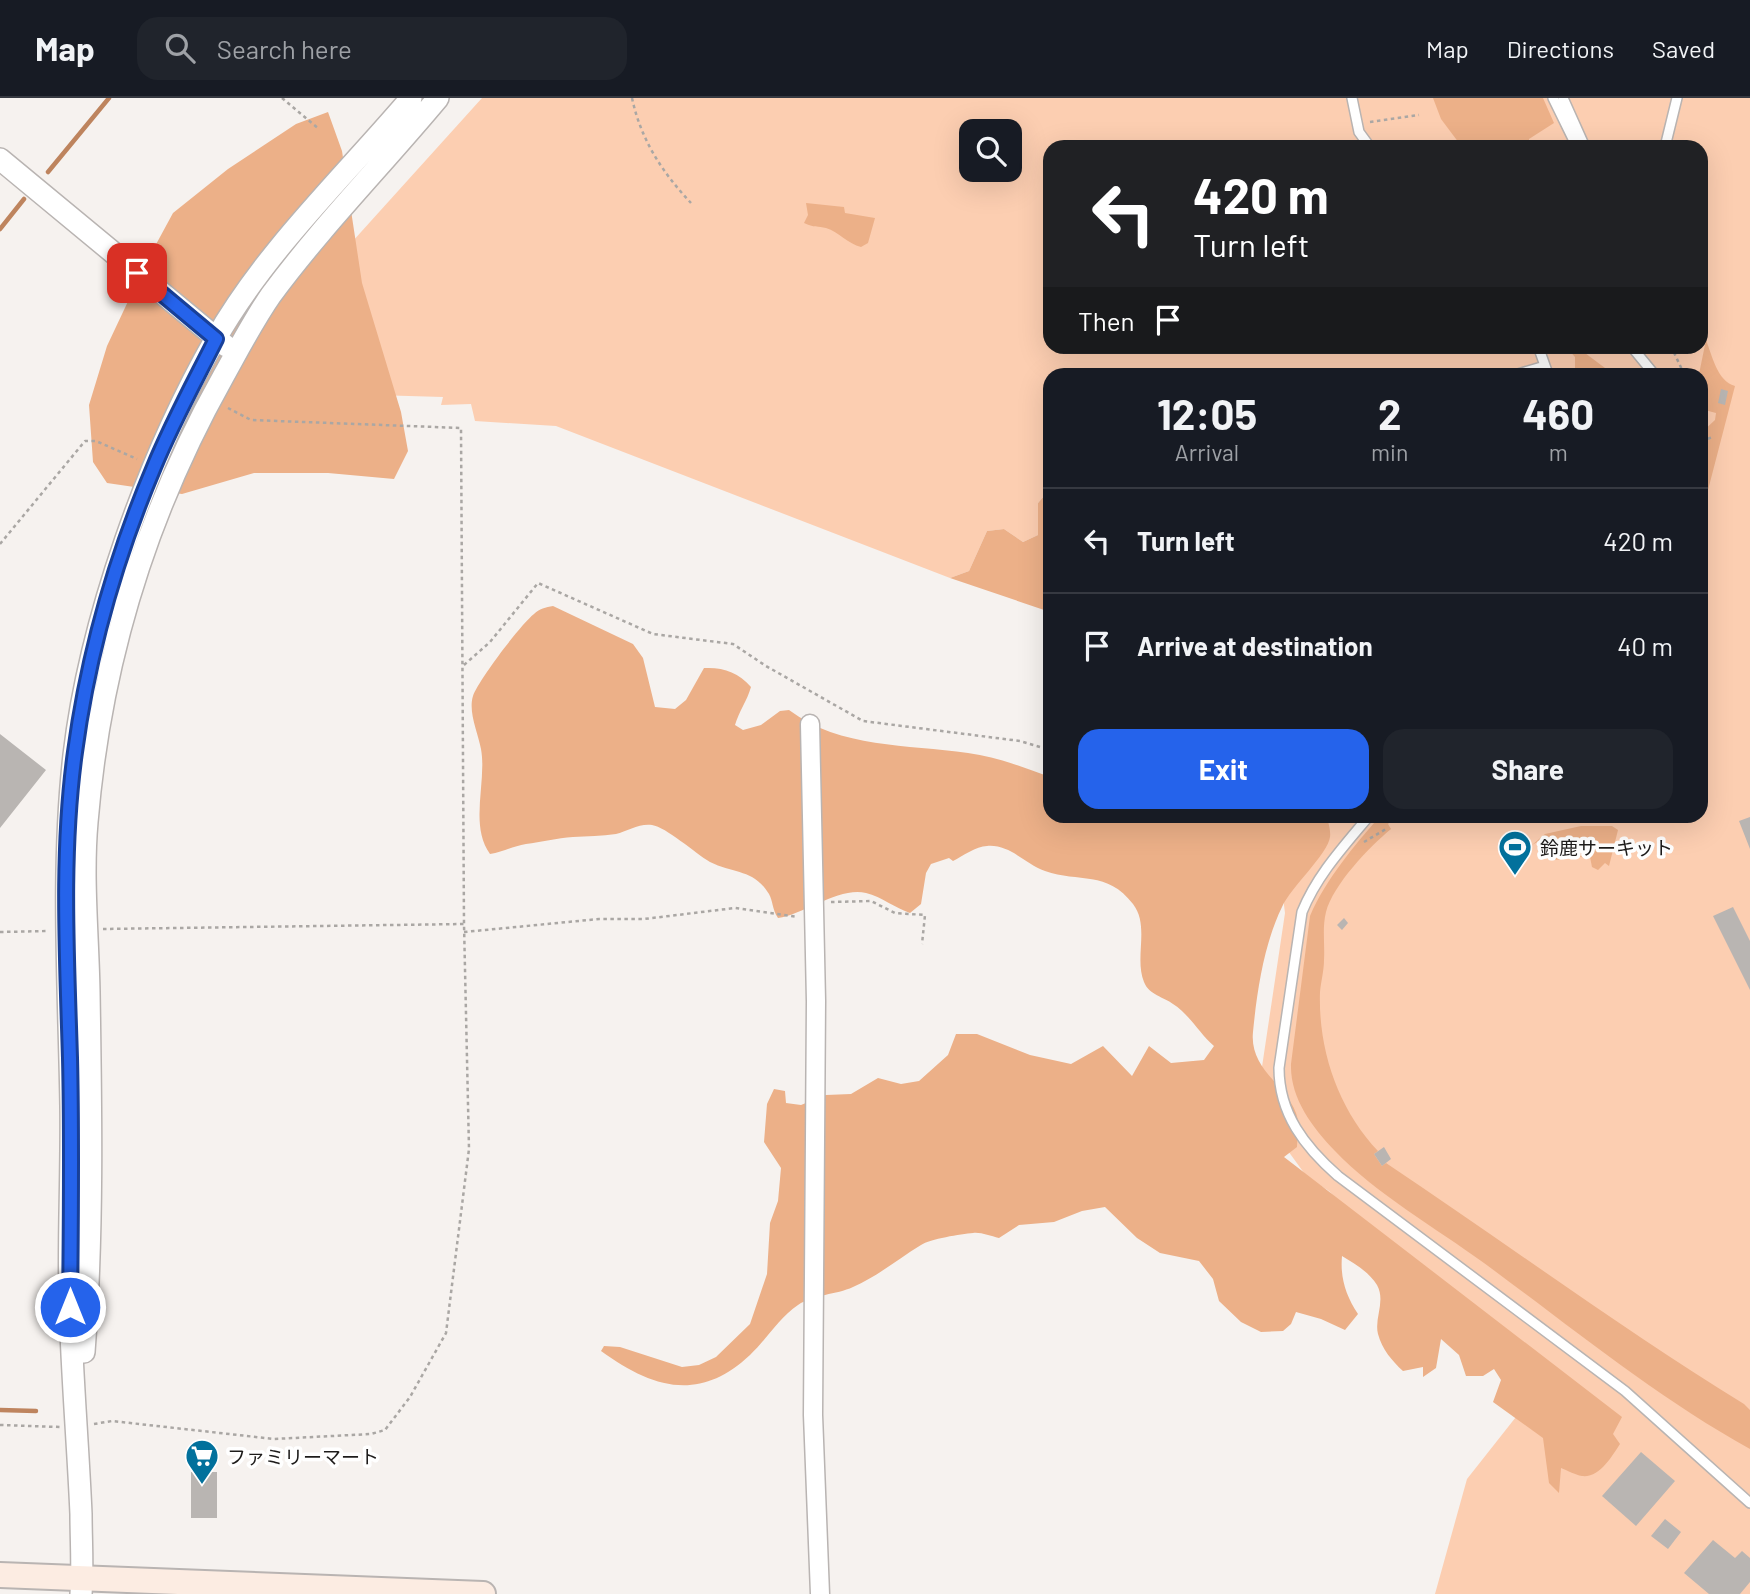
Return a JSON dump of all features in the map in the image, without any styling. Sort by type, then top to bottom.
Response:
[{"type":"main road","points":[[0,1575],[82,1586],[483,1594]]},
{"type":"street","points":[[82,1586],[78,1426],[70,1307],[71,1111],[67,930],[69,818],[74,753],[84,694],[117,571],[154,467],[216,339],[295,229],[411,98]]},
{"type":"street","points":[[78,1426],[87,1307],[91,1103],[87,824],[96,749],[117,641],[133,580],[173,475],[211,399],[270,298],[304,254],[438,98]]},
{"type":"street","points":[[0,159],[236,354]]},
{"type":"street","points":[[810,724],[816,1001],[813,1415],[820,1594]]},
{"type":"lane","points":[[1352,98],[1359,132],[1365,140]]},
{"type":"lane","points":[[1553,98],[1574,140]]},
{"type":"lane","points":[[1563,98],[1582,140]]},
{"type":"lane","points":[[1667,140],[1677,98]]},
{"type":"lane","points":[[1638,354],[1649,368]]},
{"type":"lane","points":[[1363,823],[1311,890],[1303,912],[1279,1068],[1281,1091],[1289,1117],[1305,1143],[1338,1176],[1625,1391],[1750,1503]]},
{"type":"path","points":[[282,98],[319,129]]},
{"type":"path","points":[[632,98],[636,118],[647,145],[668,178],[691,203]]},
{"type":"path","points":[[1362,123],[1419,115]]},
{"type":"path","points":[[0,1425],[46,1427],[112,1422],[274,1439],[379,1432],[395,1420],[446,1333],[468,1149],[461,428],[251,420],[211,399]]},
{"type":"path","points":[[1708,439],[1713,437]]},
{"type":"path","points":[[0,544],[85,441],[96,441],[154,467]]},
{"type":"path","points":[[463,666],[490,642],[538,583],[653,634],[733,644],[766,666],[863,721],[1020,741],[1043,748]]},
{"type":"path","points":[[464,932],[599,919],[644,919],[735,908],[797,917],[813,904],[845,900],[871,901],[895,913],[925,915],[922,944]]},
{"type":"path","points":[[88,930],[464,924]]},
{"type":"path","points":[[0,932],[67,930]]},
{"type":"shaded area","name":"鈴鹿サーキット","points":[[482,98],[1750,98],[1750,1594],[1435,1594],[1467,1479],[1527,1403],[1329,1191],[1307,1177],[1283,1144],[1259,1087],[1285,913],[1276,842],[1279,823],[1708,823],[1708,368],[1043,368],[1043,497],[1038,503],[1038,535],[1023,542],[1004,529],[987,531],[969,571],[950,578],[556,426],[475,421],[471,404],[441,405],[443,397],[340,394],[315,283]]},
{"type":"shaded area","points":[[1433,98],[1543,98],[1554,123],[1529,140],[1457,140],[1441,119]]},
{"type":"shaded area","points":[[328,112],[342,151],[362,283],[401,412],[408,451],[394,479],[328,473],[254,473],[182,494],[107,483],[93,462],[89,405],[107,346],[173,213],[228,169],[296,124]]},
{"type":"shaded area","points":[[806,203],[844,207],[845,213],[875,218],[868,243],[861,247],[831,230],[804,223],[808,215]]},
{"type":"shaded area","points":[[1708,346],[1719,373],[1735,386],[1708,490],[1708,426],[1715,420],[1716,413],[1708,411],[1708,368],[1700,368],[1703,354],[1708,354]]},
{"type":"shaded area","points":[[1572,354],[1586,354],[1605,368],[1575,368]]},
{"type":"shaded area","points":[[1043,497],[1043,610],[950,578],[969,571],[987,531],[1004,529],[1023,542],[1038,535],[1038,503]]},
{"type":"shaded area","points":[[553,606],[633,644],[643,658],[655,707],[675,709],[686,700],[704,668],[718,668],[735,674],[751,687],[735,725],[743,730],[761,725],[780,711],[789,710],[809,723],[852,738],[968,753],[1020,766],[1043,774],[1043,823],[1328,823],[1328,844],[1287,899],[1270,936],[1255,1016],[1253,1046],[1257,1058],[1294,1108],[1298,1120],[1297,1147],[1284,1157],[1622,1417],[1613,1434],[1620,1444],[1609,1460],[1600,1470],[1588,1476],[1561,1468],[1559,1493],[1549,1483],[1543,1438],[1493,1402],[1501,1380],[1494,1369],[1483,1376],[1466,1376],[1459,1355],[1441,1339],[1436,1368],[1423,1377],[1423,1367],[1403,1371],[1388,1354],[1378,1334],[1380,1297],[1377,1285],[1366,1272],[1342,1256],[1345,1287],[1358,1314],[1345,1330],[1296,1312],[1291,1324],[1283,1331],[1261,1332],[1241,1322],[1219,1301],[1213,1279],[1199,1261],[1160,1253],[1137,1238],[1105,1207],[1082,1211],[1054,1222],[1019,1225],[999,1238],[973,1233],[925,1243],[862,1283],[798,1305],[750,1355],[712,1380],[694,1385],[657,1381],[620,1364],[601,1351],[604,1346],[620,1347],[682,1367],[699,1365],[716,1357],[750,1324],[767,1274],[770,1223],[778,1201],[781,1168],[764,1142],[767,1104],[774,1089],[785,1091],[786,1103],[801,1105],[826,1095],[851,1094],[878,1078],[901,1084],[919,1081],[948,1055],[956,1034],[977,1034],[1030,1055],[1071,1064],[1103,1046],[1132,1076],[1149,1046],[1171,1063],[1204,1060],[1214,1046],[1179,1008],[1146,986],[1141,973],[1138,913],[1123,893],[1103,882],[1045,871],[1003,848],[983,846],[953,861],[949,858],[931,864],[926,873],[921,904],[910,913],[872,895],[856,892],[845,893],[778,918],[769,894],[757,880],[710,862],[673,835],[652,825],[638,826],[616,834],[526,844],[490,854],[481,830],[482,762],[473,716],[473,696],[491,666],[520,629],[538,611]]},
{"type":"shaded area","points":[[1374,823],[1389,823],[1391,829],[1363,856],[1330,901],[1324,924],[1324,964],[1320,992],[1323,1036],[1334,1078],[1352,1117],[1378,1151],[1374,1154],[1382,1166],[1386,1163],[1609,1316],[1744,1404],[1750,1410],[1750,1449],[1647,1384],[1484,1263],[1388,1196],[1351,1167],[1318,1132],[1298,1100],[1291,1064],[1310,916],[1332,876]]},
{"type":"shaded area","points":[[1581,826],[1612,826],[1618,830],[1609,866],[1605,863],[1598,870],[1592,867],[1589,852],[1584,858],[1571,854],[1554,860],[1542,847],[1542,839],[1532,845],[1545,834]]},
{"type":"building","points":[[1721,389],[1728,391],[1725,405],[1718,403]]},
{"type":"building","points":[[0,734],[46,770],[0,828]]},
{"type":"building","points":[[1750,817],[1750,849],[1739,821]]},
{"type":"building","points":[[1733,907],[1750,941],[1750,990],[1713,916]]},
{"type":"building","points":[[1344,918],[1348,923],[1342,930],[1337,925]]},
{"type":"building","points":[[1384,1147],[1391,1159],[1382,1166],[1374,1154]]},
{"type":"building","points":[[1641,1452],[1675,1481],[1636,1526],[1602,1496]]},
{"type":"building","points":[[191,1472],[217,1472],[217,1518],[191,1518]]},
{"type":"building","points":[[1665,1519],[1681,1532],[1668,1549],[1651,1536]]},
{"type":"building","points":[[1713,1540],[1735,1558],[1742,1551],[1750,1558],[1750,1582],[1740,1594],[1709,1594],[1684,1573]]},
{"type":"waterway","points":[[48,172],[109,98]]},
{"type":"waterway","points":[[0,229],[24,199]]},
{"type":"waterway","points":[[0,1410],[36,1411]]},
{"type":"place","name":"鈴鹿サーキット","points":[[1515,877]]},
{"type":"place","name":"ファミリーマート","points":[[202,1486]]},
{"type":"route","points":[[70,1307],[71,1111],[67,878],[74,753],[99,631],[136,512],[154,467],[216,339],[137,273]]}]
